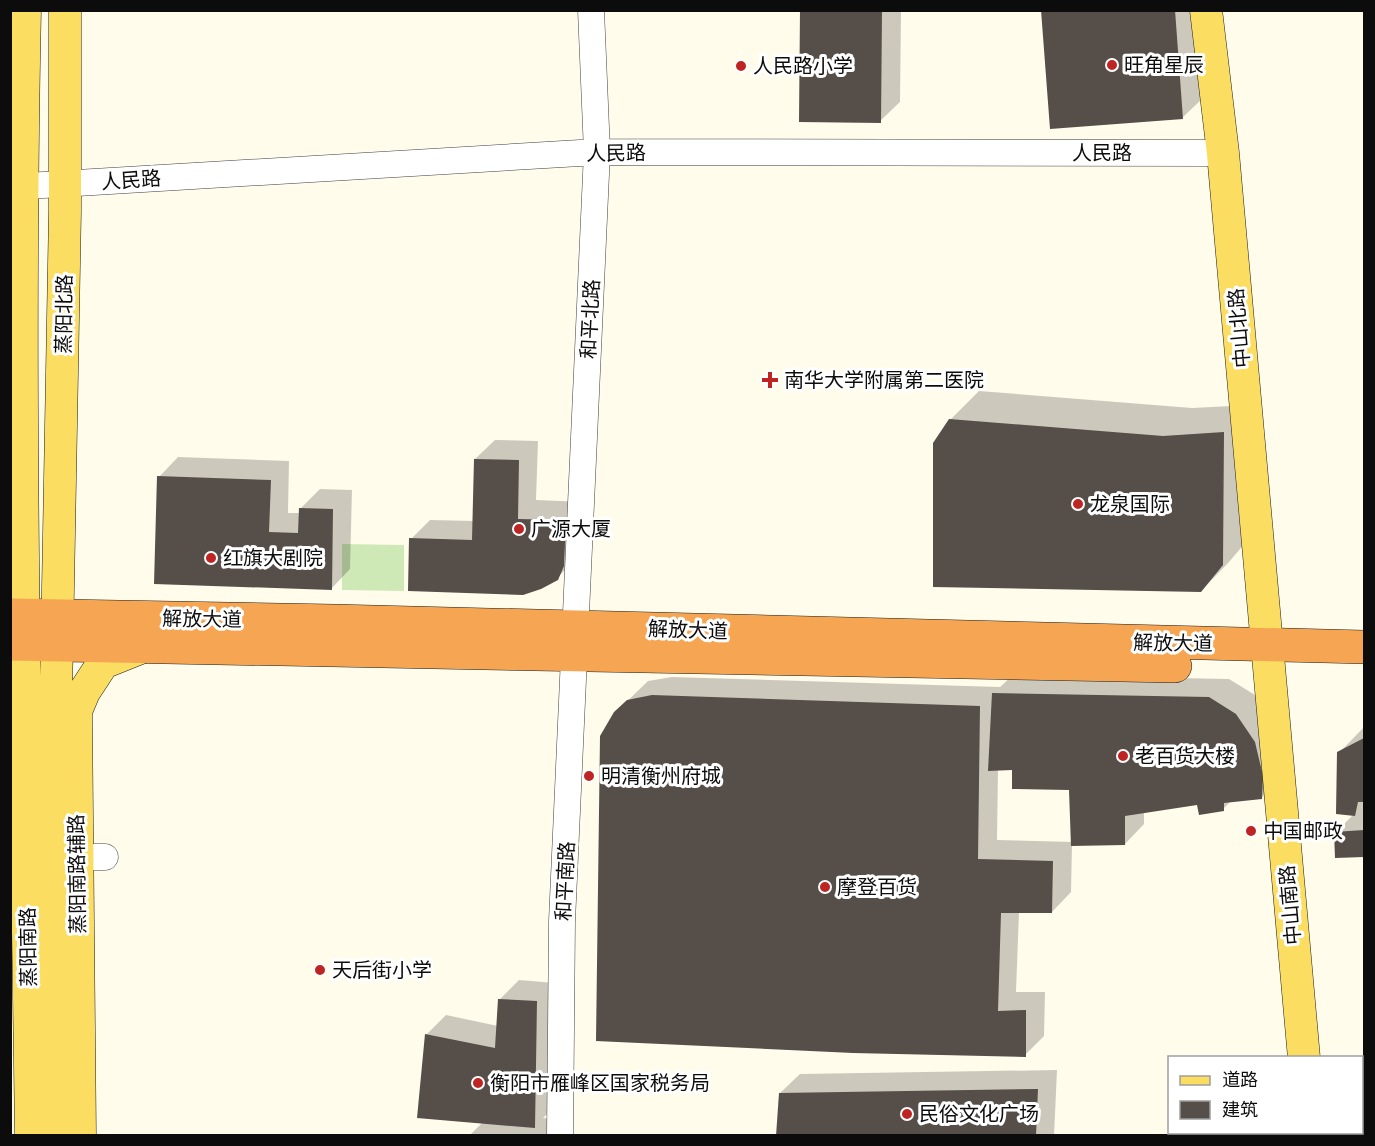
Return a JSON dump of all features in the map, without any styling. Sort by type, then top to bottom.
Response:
[{"type":"highway","name":"解放大道","points":[[17,630],[1269,656],[1365,668]]},
{"type":"highway","name":"解放大道","points":[[58,631],[143,647],[576,641]]},
{"type":"highway","name":"解放大道","points":[[1269,656],[1365,647]]},
{"type":"main road","name":"蒸阳北路","points":[[17,630],[16,186],[25,10]]},
{"type":"main road","name":"蒸阳北路","points":[[58,631],[65,184],[65,10]]},
{"type":"main road","name":"中山北路","points":[[1206,10],[1223,153],[1269,656]]},
{"type":"main road","name":"蒸阳南路","points":[[17,630],[31,1136]]},
{"type":"main road","name":"蒸阳南路","points":[[57,1136],[79,857],[58,631]]},
{"type":"main road","name":"蒸阳南路辅路","points":[[80,1136],[76,711],[84,693],[103,663],[143,647]]},
{"type":"main road","name":"中山南路","points":[[1269,656],[1304,1056]]},
{"type":"street","name":"和平北路","points":[[576,641],[597,152],[591,10]]},
{"type":"street","name":"人民路","points":[[16,186],[597,152],[1223,153]]},
{"type":"street","name":"和平南路","points":[[560,1136],[562,921],[576,641]]},
{"type":"green space","points":[[342,544],[404,545],[404,591],[342,590]]},
{"type":"building","points":[[800,10],[882,10],[881,123],[799,122]]},
{"type":"building","name":"旺角星辰","points":[[1041,10],[1175,10],[1183,119],[1050,129]]},
{"type":"building","name":"龙泉国际","points":[[949,419],[1163,436],[1224,432],[1223,565],[1201,592],[933,587],[933,443]]},
{"type":"building","name":"广源大厦","points":[[474,459],[519,460],[518,519],[566,520],[564,566],[558,580],[523,595],[408,591],[409,538],[472,540]]},
{"type":"building","name":"红旗大剧院","points":[[157,476],[271,480],[269,532],[298,533],[299,508],[333,509],[332,590],[154,584]]},
{"type":"building","name":"老百货大楼","points":[[992,693],[1209,697],[1236,714],[1255,742],[1263,776],[1262,799],[1224,803],[1224,811],[1199,815],[1197,805],[1125,816],[1125,845],[1071,846],[1069,790],[1012,789],[1012,770],[988,771]]},
{"type":"building","name":"摩登百货","points":[[652,695],[980,706],[978,859],[1053,861],[1052,913],[1001,913],[998,1011],[1026,1010],[1026,1057],[853,1053],[596,1041],[600,736],[614,712],[627,700]]},
{"type":"building","points":[[1364,738],[1364,802],[1358,802],[1355,816],[1336,814],[1337,752]]},
{"type":"building","points":[[1364,830],[1364,857],[1335,858],[1334,832]]},
{"type":"building","name":"衡阳市雁峰区国家税务局","points":[[498,999],[537,1001],[535,1128],[417,1118],[425,1034],[495,1048]]},
{"type":"building","name":"民俗文化广场","points":[[1038,1089],[1036,1136],[776,1136],[779,1093]]},
{"type":"place","name":"旺角星辰","points":[[1112,65]]},
{"type":"place","name":"人民路小学","points":[[741,66]]},
{"type":"place","name":"南华大学附属第二医院","points":[[770,380]]},
{"type":"place","name":"龙泉国际","points":[[1078,504]]},
{"type":"place","name":"广源大厦","points":[[519,529]]},
{"type":"place","name":"红旗大剧院","points":[[211,558]]},
{"type":"place","name":"老百货大楼","points":[[1123,756]]},
{"type":"place","name":"明清衡州府城","points":[[589,776]]},
{"type":"place","name":"中国邮政","points":[[1251,831]]},
{"type":"place","name":"摩登百货","points":[[825,887]]},
{"type":"place","name":"天后街小学","points":[[320,970]]},
{"type":"place","name":"衡阳市雁峰区国家税务局","points":[[478,1083]]},
{"type":"place","name":"民俗文化广场","points":[[907,1114]]}]
